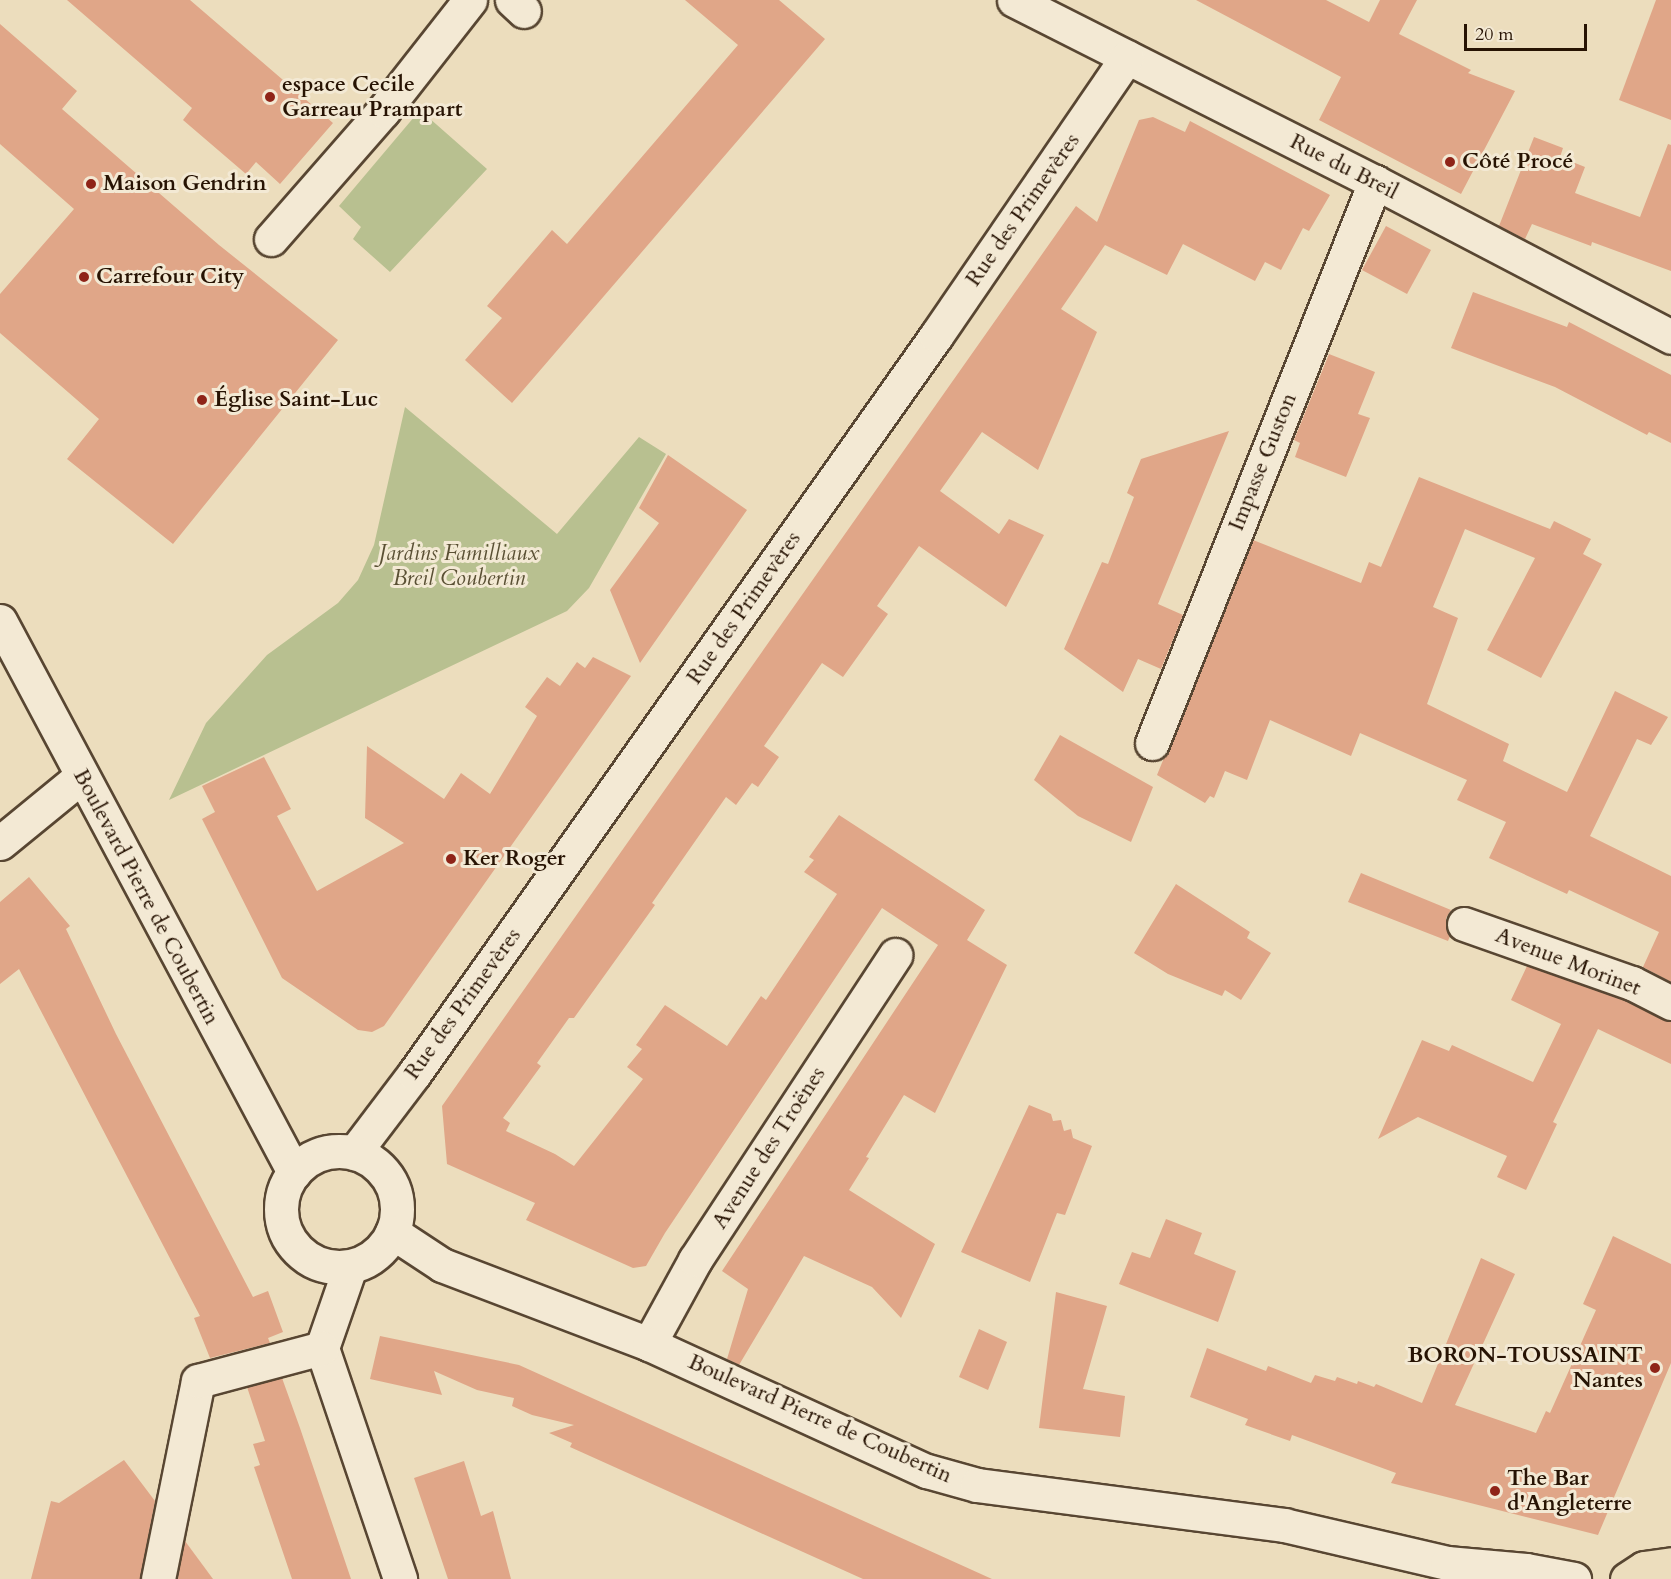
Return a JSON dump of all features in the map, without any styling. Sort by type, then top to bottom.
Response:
[{"type":"street","points":[[271,239],[383,111],[470,0]]},
{"type":"street","name":"Rue du Breil","points":[[1014,0],[1375,182],[1671,337]]},
{"type":"street","name":"Rue des Primevères","points":[[354,1153],[414,1074],[936,336],[1127,57]]},
{"type":"street","name":"Impasse Guston","points":[[1152,743],[1375,182]]},
{"type":"street","name":"Boulevard Pierre de Coubertin","points":[[0,621],[294,1172]]},
{"type":"street","points":[[0,843],[82,776]]},
{"type":"street","name":"Avenue Morinet","points":[[1464,924],[1632,983],[1671,1003]]},
{"type":"street","name":"Avenue des Troënes","points":[[649,1344],[695,1260],[895,955]]},
{"type":"street","points":[[326,1152],[354,1153],[380,1168],[392,1184],[397,1213],[392,1232],[375,1255],[350,1267],[328,1267],[307,1258],[291,1243],[280,1212],[284,1190],[294,1172],[309,1159],[326,1152]]},
{"type":"street","name":"Boulevard Pierre de Coubertin","points":[[392,1232],[442,1265],[649,1344],[927,1471],[977,1485],[1284,1525],[1447,1563],[1526,1570],[1574,1579]]},
{"type":"street","points":[[350,1267],[322,1348],[400,1579]]},
{"type":"street","points":[[158,1579],[198,1382],[322,1348]]},
{"type":"street","name":"Boulevard Pierre de Coubertin","points":[[1447,1563],[1478,1579]]},
{"type":"green space","points":[[420,110],[487,169],[390,272],[353,239],[361,227],[339,206]]},
{"type":"green space","name":"Jardins Familliaux Breil Coubertin","points":[[405,407],[557,534],[639,437],[666,454],[589,588],[567,611],[169,800],[206,723],[267,655],[338,603],[358,580],[374,545]]},
{"type":"building","points":[[67,0],[190,0],[333,123],[280,184],[256,162],[246,174],[183,120],[192,108]]},
{"type":"building","points":[[685,0],[779,0],[825,39],[512,403],[465,360],[502,318],[487,306],[552,230],[567,244],[738,45]]},
{"type":"building","name":"Côté Procé","points":[[1196,0],[1326,0],[1369,22],[1380,0],[1417,0],[1399,34],[1471,70],[1468,73],[1515,91],[1461,194],[1319,120],[1341,77]]},
{"type":"building","points":[[1656,0],[1671,0],[1671,120],[1619,100]]},
{"type":"building","points":[[0,24],[77,91],[62,109],[219,245],[338,340],[173,544],[67,459],[99,419],[0,333],[0,294],[74,209],[0,144]]},
{"type":"building","points":[[1153,117],[1185,132],[1190,121],[1330,195],[1309,231],[1303,228],[1281,270],[1265,262],[1255,281],[1183,244],[1167,275],[1105,245],[1061,309],[1097,332],[1038,470],[982,432],[940,491],[999,534],[1009,519],[1044,535],[1006,607],[919,546],[877,606],[888,614],[843,677],[822,663],[764,746],[779,757],[758,787],[752,783],[736,805],[726,797],[652,903],[655,905],[574,1018],[569,1018],[537,1063],[541,1066],[503,1118],[510,1123],[506,1131],[555,1154],[574,1166],[643,1079],[627,1067],[642,1049],[636,1045],[665,1005],[727,1046],[761,996],[766,1000],[837,894],[804,872],[814,860],[809,857],[839,815],[985,910],[967,940],[1007,965],[935,1113],[904,1095],[866,1157],[869,1158],[849,1190],[935,1244],[901,1318],[872,1287],[804,1256],[739,1365],[727,1359],[748,1289],[722,1271],[938,945],[882,908],[665,1233],[646,1266],[633,1268],[526,1220],[535,1203],[447,1164],[442,1106],[1076,206],[1097,222],[1139,120]]},
{"type":"building","points":[[1534,137],[1563,148],[1560,157],[1585,167],[1575,193],[1640,217],[1668,144],[1671,145],[1671,271],[1592,242],[1591,246],[1532,224],[1525,239],[1499,226]]},
{"type":"building","points":[[1386,226],[1431,250],[1407,294],[1362,270]]},
{"type":"building","points":[[1473,292],[1567,327],[1569,322],[1671,375],[1671,443],[1649,432],[1647,435],[1555,387],[1451,348]]},
{"type":"building","points":[[1329,354],[1375,372],[1358,414],[1370,418],[1346,477],[1295,457],[1300,443],[1294,440]]},
{"type":"building","points":[[1229,431],[1158,604],[1183,615],[1161,669],[1138,659],[1123,692],[1064,649],[1102,562],[1108,564],[1134,497],[1127,493],[1141,459]]},
{"type":"building","points":[[668,455],[747,510],[640,663],[610,590],[659,523],[639,508]]},
{"type":"building","points":[[1419,477],[1550,529],[1554,521],[1591,539],[1583,554],[1602,564],[1541,678],[1487,650],[1535,558],[1465,529],[1433,607],[1458,618],[1427,704],[1509,744],[1503,761],[1567,792],[1615,691],[1668,717],[1651,745],[1637,739],[1590,836],[1671,876],[1671,982],[1643,967],[1659,932],[1569,890],[1567,894],[1489,858],[1506,822],[1457,800],[1467,780],[1360,733],[1351,756],[1270,720],[1247,780],[1225,771],[1214,798],[1210,796],[1205,803],[1157,775],[1253,540],[1361,583],[1369,562],[1381,567]]},
{"type":"building","points":[[593,657],[631,676],[384,1026],[372,1032],[358,1030],[282,978],[202,819],[215,812],[202,786],[264,757],[291,809],[277,816],[317,891],[404,843],[365,818],[367,746],[444,799],[461,773],[490,794],[537,716],[525,707],[547,677],[560,686],[577,662],[585,668]]},
{"type":"building","points":[[1060,735],[1153,787],[1131,842],[1078,816],[1034,780]]},
{"type":"building","points":[[1361,873],[1451,910],[1446,918],[1446,927],[1450,936],[1448,941],[1348,902]]},
{"type":"building","points":[[29,877],[70,926],[66,929],[116,1034],[253,1297],[268,1291],[283,1332],[268,1338],[270,1343],[210,1358],[194,1318],[200,1316],[19,969],[0,984],[0,902]]},
{"type":"building","points":[[1176,884],[1250,932],[1247,938],[1271,953],[1241,1000],[1225,990],[1222,996],[1168,974],[1134,953]]},
{"type":"building","points":[[1527,966],[1625,1000],[1671,1022],[1671,1064],[1598,1029],[1553,1122],[1557,1124],[1526,1190],[1497,1177],[1507,1156],[1418,1117],[1378,1139],[1422,1040],[1449,1051],[1452,1045],[1533,1082],[1561,1024],[1511,1000]]},
{"type":"building","points":[[1029,1105],[1051,1114],[1053,1121],[1061,1120],[1064,1131],[1071,1129],[1073,1138],[1092,1146],[1065,1215],[1057,1213],[1030,1282],[961,1252]]},
{"type":"building","points":[[1166,1219],[1202,1233],[1194,1254],[1236,1271],[1218,1322],[1119,1284],[1132,1252],[1150,1258]]},
{"type":"building","points":[[1613,1236],[1671,1264],[1671,1363],[1598,1535],[1391,1483],[1396,1473],[1292,1435],[1290,1441],[1245,1425],[1248,1419],[1190,1397],[1207,1348],[1266,1371],[1268,1366],[1311,1383],[1315,1375],[1335,1381],[1337,1377],[1357,1384],[1358,1381],[1374,1387],[1376,1384],[1422,1403],[1481,1258],[1515,1274],[1455,1405],[1536,1433],[1546,1411],[1550,1413],[1596,1310],[1583,1304]]},
{"type":"building","points":[[1056,1292],[1107,1306],[1083,1389],[1125,1396],[1120,1437],[1039,1428]]},
{"type":"building","points":[[979,1329],[1007,1342],[988,1390],[959,1377]]},
{"type":"building","points":[[380,1336],[519,1365],[992,1579],[863,1579],[570,1447],[572,1443],[549,1433],[574,1425],[532,1415],[512,1406],[514,1398],[477,1390],[434,1371],[442,1395],[370,1379]]},
{"type":"building","points":[[282,1378],[351,1579],[292,1579],[254,1467],[260,1465],[253,1444],[265,1441],[247,1387]]},
{"type":"building","points":[[124,1460],[155,1501],[140,1579],[31,1579],[51,1501],[59,1503]]},
{"type":"building","points":[[464,1461],[481,1516],[493,1511],[511,1579],[448,1579],[414,1478]]},
{"type":"building","points":[[185,1541],[213,1579],[177,1579]]},
{"type":"place","name":"espace Cecile Garreau Prampart","points":[[270,97]]},
{"type":"place","name":"Côté Procé","points":[[1450,162]]},
{"type":"place","name":"Maison Gendrin","points":[[91,184]]},
{"type":"place","name":"Carrefour City","points":[[84,277]]},
{"type":"place","name":"Église Saint-Luc","points":[[202,400]]},
{"type":"place","name":"Ker Roger","points":[[451,859]]},
{"type":"place","name":"BORON-TOUSSAINT Nantes","points":[[1655,1368]]},
{"type":"place","name":"The Bar d'Angleterre","points":[[1495,1491]]}]
